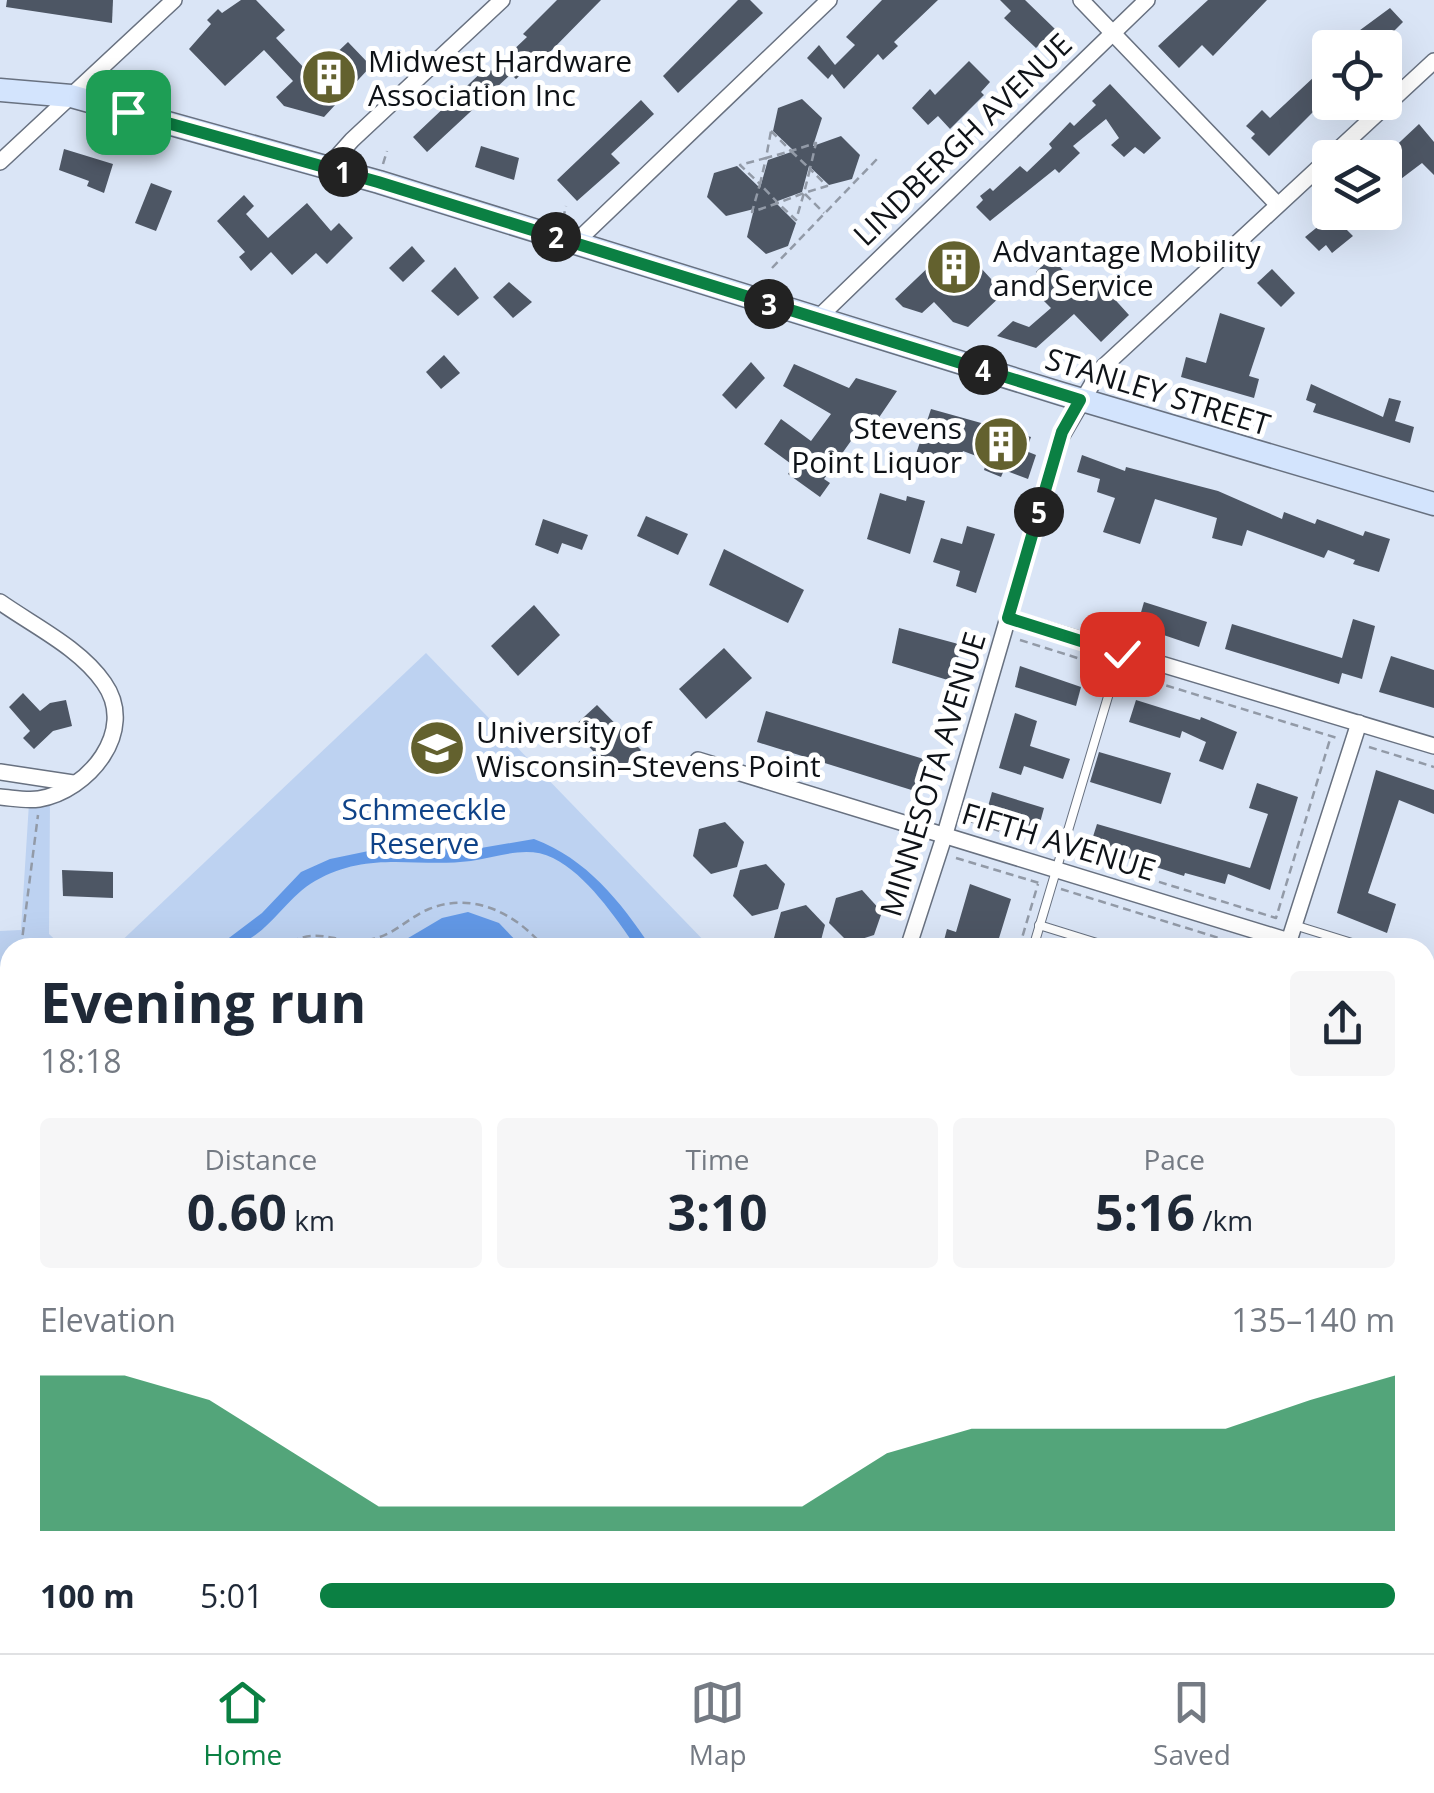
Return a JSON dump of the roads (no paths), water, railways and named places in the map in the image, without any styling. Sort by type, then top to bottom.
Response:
[{"type":"street","points":[[0,162],[174,0]]},
{"type":"street","points":[[327,168],[502,0]]},
{"type":"street","points":[[575,243],[829,0]]},
{"type":"street","points":[[1081,0],[1277,204]]},
{"type":"street","name":"LINDBERGH AVENUE","points":[[817,320],[1147,0]]},
{"type":"street","name":"MINNESOTA AVENUE","points":[[911,938],[1062,432],[1080,400],[1101,369],[1434,61]]},
{"type":"street","points":[[1420,74],[1434,88]]},
{"type":"street","name":"STANLEY STREET","points":[[0,90],[71,96],[327,168],[1080,400],[1434,504]]},
{"type":"street","points":[[0,602],[76,655],[108,690],[115,721],[113,736],[100,762],[73,783],[40,799],[0,797]]},
{"type":"street","points":[[1008,618],[1434,746]]},
{"type":"street","points":[[1291,938],[1359,724]]},
{"type":"street","name":"FIFTH AVENUE","points":[[698,760],[1270,938]]},
{"type":"street","points":[[0,772],[73,783]]},
{"type":"lane","points":[[1036,938],[1122,654]]},
{"type":"lane","points":[[1040,925],[1081,938]]},
{"type":"lane","points":[[1294,925],[1336,938]]},
{"type":"water","points":[[534,839],[553,847],[601,883],[644,938],[629,938],[599,898],[565,865],[543,854],[523,852],[450,863],[354,866],[302,890],[250,938],[229,938],[262,913],[301,872],[330,859],[383,848],[475,849]]},
{"type":"water","points":[[468,912],[499,923],[513,938],[408,938],[442,918]]},
{"type":"place","name":"Midwest Hardware Association Inc","points":[[329,77]]},
{"type":"place","name":"Advantage Mobility and Service","points":[[954,267]]},
{"type":"place","name":"Stevens Point Liquor","points":[[1001,444]]},
{"type":"place","name":"University of Wisconsin–Stevens Point","points":[[437,748]]},
{"type":"park label","name":"Schmeeckle Reserve","points":[[424,825]]}]
